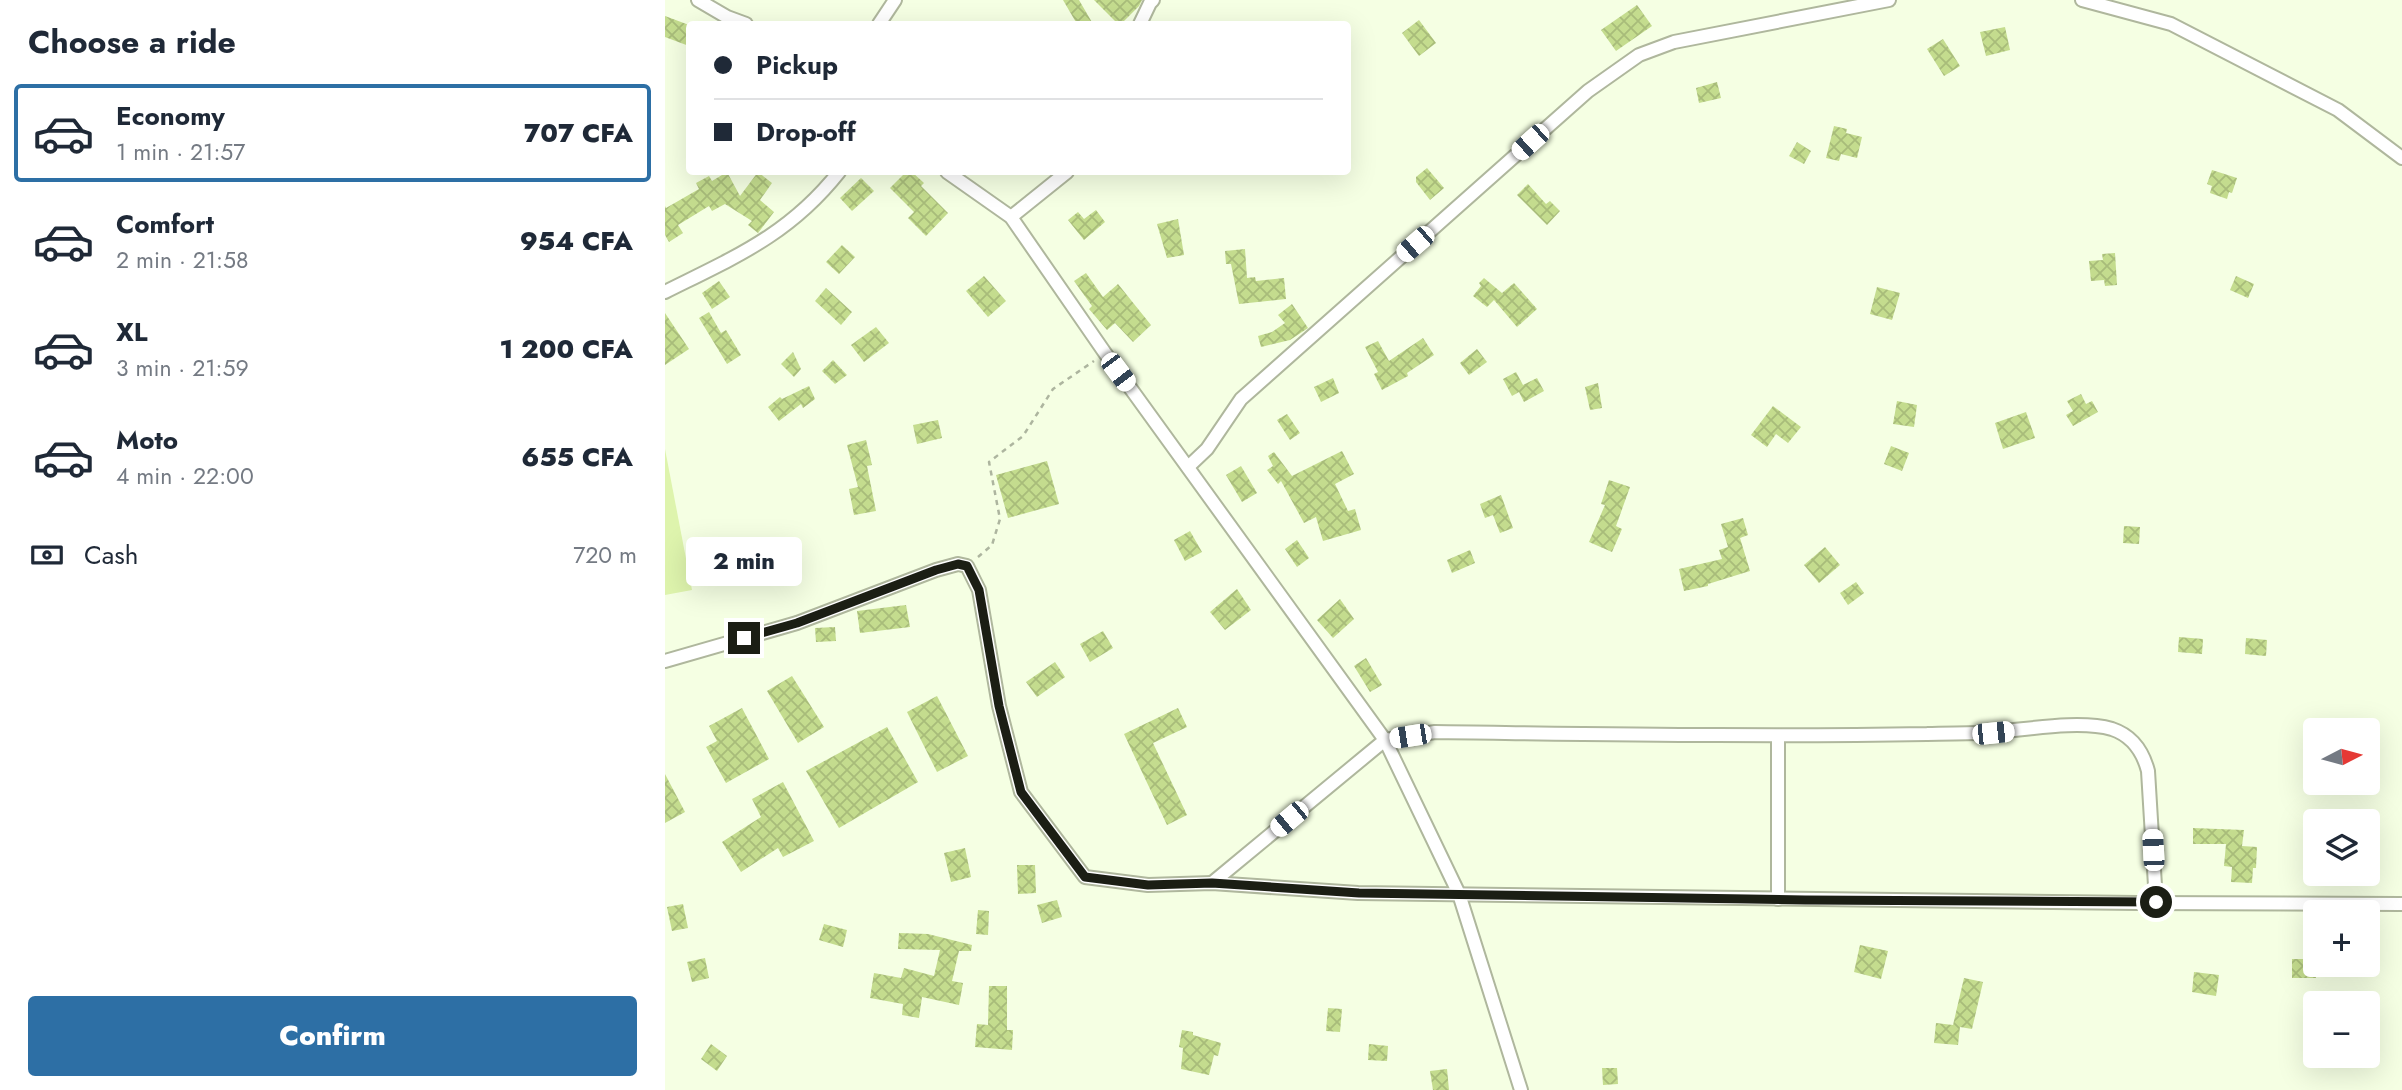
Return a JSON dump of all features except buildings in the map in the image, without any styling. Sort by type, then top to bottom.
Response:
[{"type":"street","points":[[698,0],[740,21]]},
{"type":"street","points":[[881,21],[895,0]]},
{"type":"street","points":[[1141,21],[1153,0]]},
{"type":"street","points":[[1188,467],[1207,449],[1241,399],[1588,90],[1639,55],[1674,42],[1889,0]]},
{"type":"street","points":[[2082,0],[2171,24],[2338,110],[2402,158]]},
{"type":"street","points":[[665,292],[757,246],[796,218],[837,175]]},
{"type":"street","points":[[951,175],[1011,217],[1105,353],[1385,740],[1459,894],[1521,1090]]},
{"type":"street","points":[[1011,217],[1063,175]]},
{"type":"street","points":[[665,661],[797,623],[936,570],[958,564],[967,566],[979,590],[999,706],[1021,792],[1085,877],[1148,885],[1212,883],[1359,893],[2402,904]]},
{"type":"street","points":[[1212,883],[1385,740],[1435,732],[1778,736],[1993,733],[2058,726],[2115,730],[2130,739],[2143,752],[2148,771],[2156,902]]},
{"type":"street","points":[[1778,736],[1778,899]]},
{"type":"path","points":[[967,566],[992,545],[1000,519],[989,462],[1023,436],[1053,389],[1105,353]]},
{"type":"green space","points":[[665,449],[692,590],[665,595]]},
{"type":"route","points":[[744,638],[797,623],[936,570],[958,564],[967,566],[979,590],[999,706],[1021,792],[1085,877],[1148,885],[1212,883],[1359,893],[2156,902]]}]
